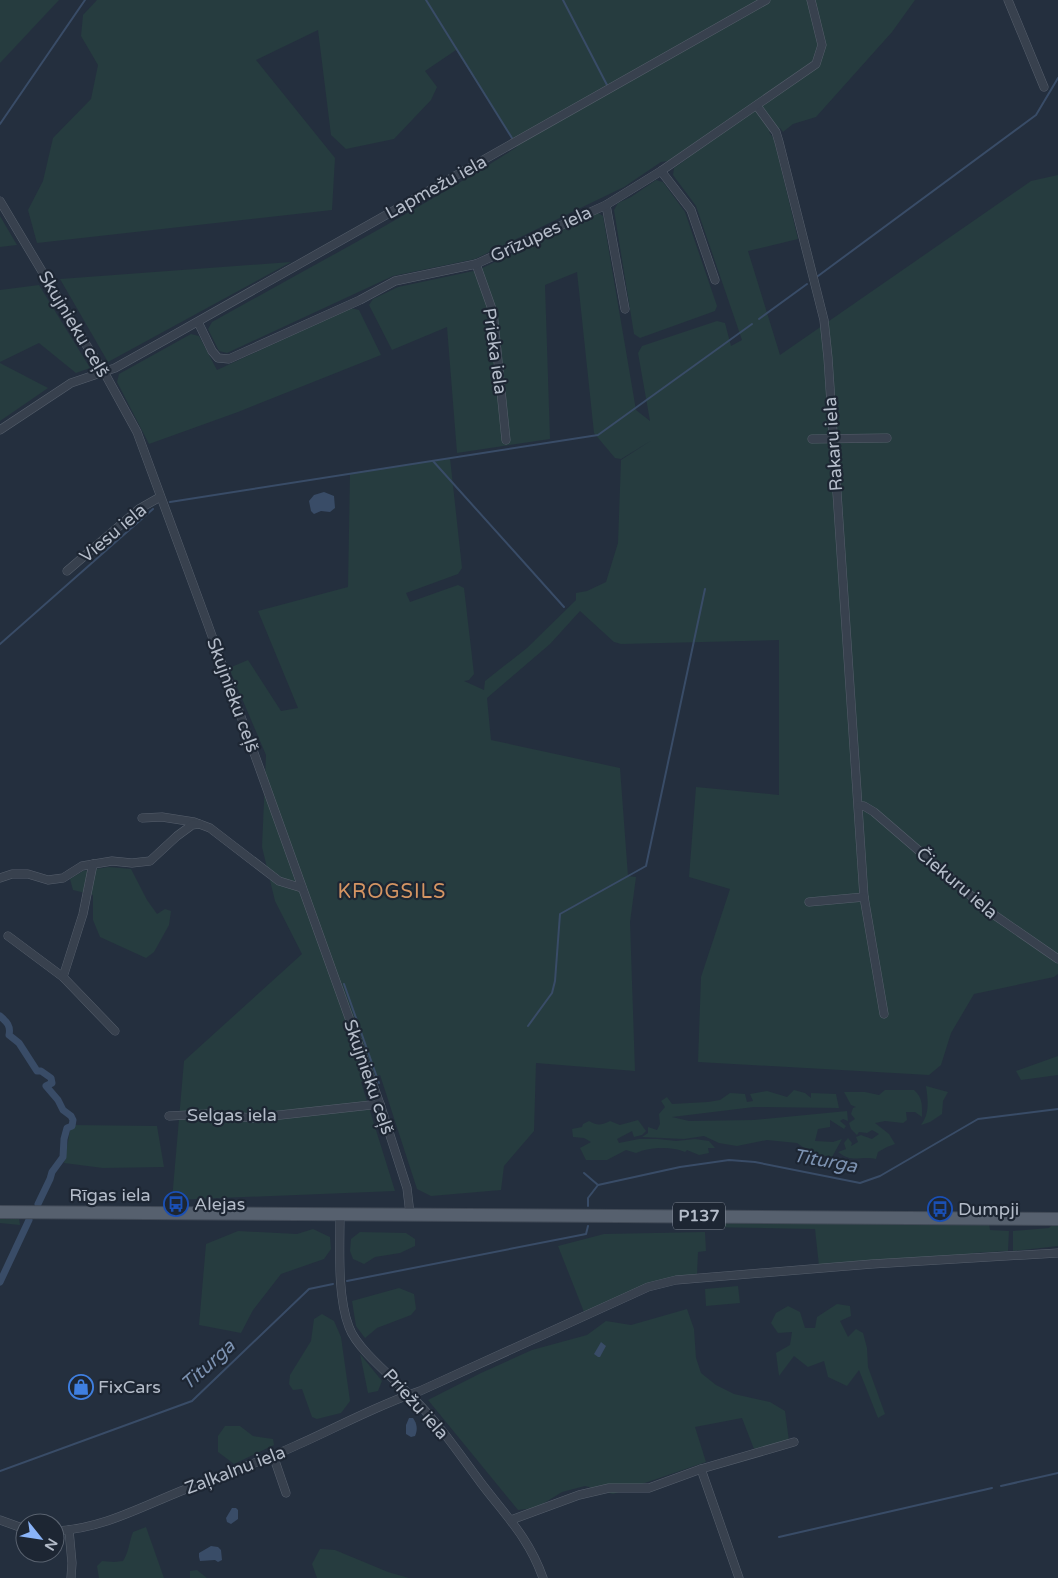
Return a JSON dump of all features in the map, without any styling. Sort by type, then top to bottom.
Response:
[{"type":"main road","name":"Rīgas iela","points":[[0,1212],[340,1214]]},
{"type":"main road","name":"P137","points":[[340,1214],[1058,1219]]},
{"type":"street","name":"Lapmežu iela","points":[[0,430],[71,383],[115,368],[766,0]]},
{"type":"street","name":"Grīzupes iela","points":[[198,322],[212,351],[218,358],[228,359],[360,300],[395,281],[476,264],[606,205],[661,171],[816,64],[822,46],[811,0]]},
{"type":"street","points":[[1008,0],[1044,87]]},
{"type":"street","name":"Rakaru iela","points":[[757,106],[776,132],[824,320],[864,897],[884,1014]]},
{"type":"street","points":[[661,171],[691,210],[716,280]]},
{"type":"street","name":"Skujnieku ceļš","points":[[0,201],[104,372],[137,432],[380,1104],[407,1188],[410,1214]]},
{"type":"street","points":[[606,205],[625,309]]},
{"type":"street","name":"Prieka iela","points":[[476,264],[493,312],[506,440]]},
{"type":"street","points":[[812,438],[887,438]]},
{"type":"street","name":"Viesu iela","points":[[68,572],[139,509],[160,497]]},
{"type":"street","name":"Čiekuru iela","points":[[859,806],[864,806],[874,812],[990,912],[1058,959]]},
{"type":"street","points":[[142,818],[162,817],[210,828],[279,881],[302,888]]},
{"type":"street","points":[[0,878],[12,874],[28,874],[48,880],[63,878],[82,866],[112,862],[132,863],[150,861],[177,836],[192,825],[199,824]]},
{"type":"street","points":[[63,977],[83,914],[93,864]]},
{"type":"street","points":[[809,902],[864,897]]},
{"type":"street","points":[[8,936],[63,977],[115,1032]]},
{"type":"street","name":"Selgas iela","points":[[169,1116],[207,1114],[253,1118],[380,1104]]},
{"type":"street","name":"Priežu iela","points":[[340,1214],[343,1310],[349,1329],[357,1342],[410,1394],[441,1429],[528,1544],[543,1578]]},
{"type":"street","name":"Zaļkalnu iela","points":[[65,1530],[121,1517],[181,1491],[273,1456],[635,1292],[661,1283],[676,1280],[862,1265],[1058,1253]]},
{"type":"street","points":[[511,1520],[579,1495],[609,1488],[649,1488],[701,1469],[794,1442]]},
{"type":"street","points":[[273,1456],[286,1493]]},
{"type":"street","points":[[701,1469],[739,1578]]},
{"type":"street","points":[[0,1520],[15,1525]]},
{"type":"street","points":[[69,1530],[72,1563],[71,1578]]},
{"type":"green space","points":[[0,0],[59,0],[0,63]]},
{"type":"green space","points":[[97,0],[915,0],[892,32],[816,117],[793,124],[783,132],[780,128],[769,132],[774,139],[798,239],[748,251],[780,355],[1031,181],[1058,175],[1058,974],[1054,977],[974,994],[951,1033],[941,1065],[929,1075],[698,1062],[701,977],[730,889],[689,877],[696,787],[779,795],[779,640],[621,644],[614,642],[580,611],[550,644],[487,698],[491,740],[620,768],[628,876],[636,877],[630,922],[635,1071],[536,1063],[534,1131],[504,1166],[501,1190],[431,1196],[417,1189],[380,1075],[361,1082],[395,1191],[172,1200],[184,1061],[302,954],[275,901],[262,847],[266,755],[229,668],[248,660],[281,711],[298,708],[258,611],[348,587],[350,473],[450,458],[462,568],[458,574],[406,593],[410,602],[458,585],[464,588],[474,674],[469,680],[464,681],[484,690],[485,681],[527,648],[576,600],[576,593],[587,591],[606,582],[618,543],[621,460],[652,440],[621,459],[615,458],[594,433],[577,272],[545,285],[550,439],[457,453],[447,327],[392,350],[369,305],[373,299],[398,287],[478,270],[598,213],[603,216],[636,410],[650,421],[638,353],[642,346],[717,321],[725,323],[731,346],[742,340],[696,206],[673,175],[674,168],[688,158],[661,162],[624,187],[475,259],[393,276],[227,353],[219,351],[208,329],[212,322],[404,215],[517,147],[456,50],[425,71],[437,87],[431,100],[394,139],[346,149],[331,135],[318,30],[256,60],[335,158],[332,210],[37,243],[28,210],[43,181],[53,138],[91,99],[98,65],[81,36],[83,15]]},
{"type":"green space","points":[[656,180],[663,182],[685,212],[717,306],[715,311],[640,338],[634,334],[614,210],[618,203],[631,197]]},
{"type":"green space","points":[[0,216],[17,245],[0,247]]},
{"type":"green space","points":[[291,262],[108,362],[60,279]]},
{"type":"green space","points":[[39,285],[90,368],[76,373],[39,343],[0,362],[0,290]]},
{"type":"green space","points":[[351,308],[359,310],[381,355],[238,412],[149,444],[117,382],[119,374],[191,334],[199,336],[217,370]]},
{"type":"green space","points":[[0,363],[48,388],[0,421]]},
{"type":"green space","points":[[109,867],[131,869],[147,900],[157,914],[165,909],[171,911],[169,925],[154,952],[146,958],[100,937],[93,920],[93,895],[73,890],[70,879],[83,871]]},
{"type":"green space","points":[[1058,1056],[1058,1075],[1021,1080],[1016,1071]]},
{"type":"green space","points":[[926,1086],[948,1092],[943,1101],[942,1114],[930,1122],[921,1125],[927,1111]]},
{"type":"green space","points":[[794,1090],[805,1093],[811,1098],[811,1093],[836,1094],[839,1108],[754,1107],[672,1117],[689,1121],[754,1120],[847,1111],[848,1121],[843,1119],[840,1121],[846,1126],[844,1129],[830,1120],[830,1127],[818,1129],[815,1141],[833,1142],[842,1139],[832,1157],[813,1154],[797,1143],[767,1140],[737,1146],[719,1143],[704,1136],[684,1139],[642,1137],[648,1133],[648,1127],[657,1130],[660,1124],[659,1114],[665,1107],[661,1101],[667,1097],[672,1104],[708,1102],[720,1100],[730,1093],[745,1094],[747,1102],[753,1101],[750,1094],[767,1091],[787,1097]]},
{"type":"green space","points":[[885,1090],[914,1090],[922,1105],[922,1117],[915,1112],[906,1112],[907,1120],[903,1123],[885,1121],[875,1123],[889,1134],[895,1144],[878,1152],[876,1159],[848,1158],[843,1156],[838,1152],[846,1149],[844,1143],[848,1138],[852,1143],[851,1146],[858,1142],[856,1137],[861,1135],[872,1139],[879,1134],[872,1130],[867,1133],[859,1132],[857,1135],[851,1129],[849,1123],[855,1119],[851,1114],[853,1108],[856,1107],[851,1105],[844,1092],[865,1092],[879,1095]]},
{"type":"green space","points":[[638,1120],[646,1131],[642,1135],[634,1137],[632,1131],[617,1139],[619,1143],[639,1139],[676,1141],[695,1139],[709,1141],[715,1148],[708,1148],[709,1153],[699,1155],[687,1150],[685,1152],[667,1148],[647,1149],[636,1153],[626,1150],[607,1160],[586,1160],[580,1148],[591,1142],[584,1138],[573,1137],[572,1129],[582,1127],[583,1124],[589,1121],[600,1124],[610,1121],[620,1125]]},
{"type":"green space","points":[[71,1125],[157,1126],[164,1167],[103,1168],[64,1163]]},
{"type":"green space","points":[[0,1218],[19,1218],[20,1225],[0,1223]]},
{"type":"green space","points":[[704,1223],[989,1224],[990,1230],[1009,1231],[1008,1251],[973,1253],[971,1256],[819,1266],[815,1229],[704,1227]]},
{"type":"green space","points":[[1051,1226],[1058,1226],[1058,1246],[1013,1251],[1013,1231],[1049,1228]]},
{"type":"green space","points":[[313,1229],[330,1237],[331,1249],[324,1259],[281,1274],[253,1310],[241,1333],[199,1325],[206,1244],[238,1231],[297,1234]]},
{"type":"green space","points":[[360,1232],[406,1233],[415,1239],[415,1246],[400,1253],[375,1257],[364,1264],[353,1259],[350,1251],[351,1239]]},
{"type":"green space","points":[[705,1232],[706,1251],[698,1252],[697,1275],[651,1282],[584,1312],[558,1246],[604,1234]]},
{"type":"green space","points":[[738,1286],[740,1303],[706,1306],[705,1289]]},
{"type":"green space","points":[[399,1288],[414,1294],[416,1309],[411,1315],[377,1328],[365,1338],[356,1326],[352,1301]]},
{"type":"green space","points":[[837,1304],[850,1306],[851,1316],[840,1321],[848,1337],[856,1329],[863,1333],[867,1348],[868,1367],[885,1414],[878,1418],[859,1370],[847,1386],[828,1377],[824,1361],[808,1367],[794,1356],[779,1376],[776,1353],[790,1345],[792,1332],[778,1333],[771,1323],[776,1313],[788,1306],[800,1312],[805,1328],[815,1328],[817,1317]]},
{"type":"green space","points":[[687,1309],[694,1329],[696,1358],[701,1373],[716,1385],[734,1394],[770,1402],[785,1411],[789,1441],[754,1449],[742,1418],[695,1427],[706,1462],[613,1494],[585,1486],[562,1492],[536,1508],[518,1510],[428,1400],[532,1350],[587,1335],[606,1321],[631,1325]]},
{"type":"green space","points":[[322,1314],[334,1321],[341,1337],[350,1401],[341,1413],[317,1419],[312,1417],[302,1389],[293,1390],[289,1384],[290,1375],[311,1341],[314,1319]]},
{"type":"green space","points":[[360,1354],[382,1381],[378,1391],[368,1393]]},
{"type":"green space","points":[[225,1426],[240,1426],[253,1436],[273,1439],[274,1445],[234,1464],[218,1452],[218,1436]]},
{"type":"green space","points":[[146,1527],[164,1578],[99,1578],[97,1566],[102,1561],[123,1561],[133,1532]]},
{"type":"green space","points":[[320,1549],[335,1550],[388,1572],[409,1578],[317,1578],[312,1564]]},
{"type":"green space","points":[[197,1570],[207,1578],[190,1578],[190,1571]]},
{"type":"water","points":[[324,492],[334,496],[335,508],[330,512],[321,511],[314,514],[311,511],[309,501],[314,495]]},
{"type":"water","points":[[601,1342],[606,1346],[600,1357],[598,1357],[594,1354]]},
{"type":"water","points":[[409,1418],[413,1418],[417,1427],[415,1436],[411,1437],[406,1434],[406,1425]]},
{"type":"water","points":[[232,1508],[238,1510],[238,1519],[231,1524],[227,1522],[226,1518]]},
{"type":"water","points":[[211,1546],[218,1547],[221,1550],[222,1560],[218,1562],[215,1560],[200,1561],[199,1553]]},
{"type":"waterway","points":[[0,124],[85,0]]},
{"type":"waterway","points":[[426,0],[512,138]]},
{"type":"waterway","points":[[563,0],[607,85]]},
{"type":"waterway","points":[[818,276],[1036,115],[1058,78]]},
{"type":"waterway","points":[[759,319],[807,284]]},
{"type":"waterway","points":[[170,502],[598,435],[752,324]]},
{"type":"waterway","points":[[433,461],[564,607]]},
{"type":"waterway","points":[[0,644],[153,509]]},
{"type":"waterway","points":[[528,1026],[552,993],[555,981],[560,914],[646,866],[705,589]]},
{"type":"waterway","points":[[344,984],[379,1083]]},
{"type":"waterway","points":[[0,1016],[8,1024],[9,1035],[19,1043],[37,1071],[41,1071],[51,1078],[52,1083],[46,1086],[58,1100],[63,1110],[73,1120],[72,1126],[67,1128],[64,1139],[63,1157],[52,1172],[38,1204]]},
{"type":"waterway","name":"Titurga","points":[[588,1206],[588,1198],[598,1185],[680,1167],[729,1160],[755,1162],[860,1183],[880,1176],[978,1119],[1058,1109]]},
{"type":"waterway","points":[[584,1173],[598,1185]]},
{"type":"waterway","points":[[0,1282],[29,1220]]},
{"type":"waterway","name":"Titurga","points":[[347,1281],[586,1234],[588,1226]]},
{"type":"waterway","name":"Titurga","points":[[0,1471],[192,1401],[309,1289],[333,1284]]},
{"type":"waterway","points":[[1001,1486],[1058,1473]]},
{"type":"waterway","points":[[779,1537],[992,1488]]},
{"type":"place","name":"Alejas","points":[[176,1204]]},
{"type":"place","name":"Dumpji","points":[[940,1209]]},
{"type":"place","name":"FixCars","points":[[81,1387]]},
{"type":"district","name":"KROGSILS","points":[[392,892]]}]
